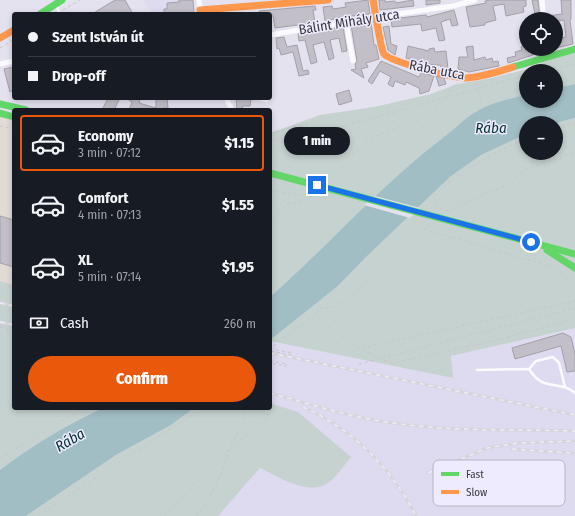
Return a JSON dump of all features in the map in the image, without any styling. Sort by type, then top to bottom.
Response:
[{"type":"street","points":[[43,12],[62,0]]},
{"type":"street","points":[[199,0],[200,12],[328,0]]},
{"type":"street","name":"Rába utca","points":[[373,0],[384,53],[390,59],[414,68],[423,68],[465,78],[511,68],[539,56]]},
{"type":"street","name":"Bálint Mihály utca","points":[[272,35],[453,6],[475,0]]},
{"type":"street","points":[[542,0],[543,12]]},
{"type":"street","points":[[346,22],[352,61]]},
{"type":"street","points":[[0,38],[12,31]]},
{"type":"street","name":"Rába utca","points":[[563,50],[575,49]]},
{"type":"street","points":[[0,64],[12,61]]},
{"type":"street","points":[[0,104],[17,108]]},
{"type":"street","points":[[0,113],[12,116]]},
{"type":"street","points":[[272,174],[575,254]]},
{"type":"street","points":[[531,242],[557,254],[575,268]]},
{"type":"lane","points":[[55,5],[59,12]]},
{"type":"lane","points":[[477,370],[529,369],[536,361],[553,357],[559,363],[564,387]]},
{"type":"lane","points":[[529,369],[534,376],[544,384],[564,387],[575,393]]},
{"type":"path","points":[[62,12],[80,0]]},
{"type":"path","points":[[0,48],[12,40]]},
{"type":"path","points":[[563,66],[575,64]]},
{"type":"path","points":[[474,77],[482,104]]},
{"type":"path","points":[[332,179],[352,154],[364,143],[384,133],[417,121],[446,98],[452,87],[465,78]]},
{"type":"path","points":[[272,140],[283,141],[334,129],[519,78]]},
{"type":"path","points":[[272,132],[318,121],[322,115]]},
{"type":"path","points":[[563,126],[575,123]]},
{"type":"path","points":[[0,126],[12,129]]},
{"type":"path","points":[[449,211],[443,211],[437,207],[434,195],[448,182],[486,157],[519,141]]},
{"type":"path","points":[[442,216],[460,205],[511,183],[527,169],[575,154]]},
{"type":"path","points":[[272,190],[313,196],[305,201],[296,201],[287,204],[272,219]]},
{"type":"path","points":[[272,351],[291,355],[292,353],[272,349],[280,339],[305,323],[321,308],[341,304],[350,297],[397,255],[423,229],[436,220]]},
{"type":"path","points":[[423,229],[553,267],[575,285]]},
{"type":"path","points":[[361,348],[575,301]]},
{"type":"path","points":[[358,364],[575,308]]},
{"type":"path","points":[[315,313],[324,323],[350,343],[380,359],[393,363],[408,361],[575,319]]},
{"type":"path","points":[[0,327],[12,330]]},
{"type":"path","points":[[272,362],[287,364]]},
{"type":"path","points":[[0,458],[81,410]]},
{"type":"path","points":[[38,516],[199,410]]},
{"type":"path","points":[[197,516],[216,488],[230,448],[244,418],[245,410]]},
{"type":"path","points":[[164,516],[230,448],[265,420],[272,410]]},
{"type":"shaded area","points":[[143,0],[193,0],[194,12],[151,12]]},
{"type":"shaded area","points":[[575,53],[575,84],[563,87],[563,64],[540,64],[556,57]]},
{"type":"shaded area","points":[[519,71],[519,96],[476,111],[399,175],[310,262],[272,295],[272,132],[320,115],[374,107],[431,94],[457,84]]},
{"type":"shaded area","points":[[0,111],[12,114],[12,284],[0,281]]},
{"type":"shaded area","points":[[575,118],[575,328],[451,356],[453,378],[272,341],[273,337],[338,286],[365,258],[450,177],[481,155],[519,137],[519,160],[563,160],[563,121]]},
{"type":"shaded area","points":[[0,281],[12,284],[12,410],[99,410],[50,436],[24,452],[0,470]]},
{"type":"shaded area","points":[[575,328],[575,516],[218,516],[260,468],[296,484],[298,412],[272,404],[272,341],[453,378],[451,356]]},
{"type":"shaded area","points":[[272,404],[298,412],[351,457],[328,483],[320,486],[311,487],[293,484],[260,468],[218,516],[26,516],[116,455],[171,425],[191,410],[272,410]]},
{"type":"water","name":"Rába","points":[[575,84],[575,118],[563,121],[563,116],[519,116],[519,137],[481,155],[450,177],[365,258],[338,286],[272,338],[272,295],[377,195],[469,116],[483,108],[519,97],[519,108],[563,108],[563,87]]},
{"type":"water","name":"Rába","points":[[99,410],[191,410],[171,425],[116,455],[26,516],[0,516],[0,470],[24,452],[76,421]]},
{"type":"pier","points":[[375,196],[420,208],[410,218],[364,205]]},
{"type":"building","points":[[115,0],[125,0],[132,12],[95,12]]},
{"type":"building","points":[[179,0],[193,0],[194,12],[164,12],[164,9],[167,9],[167,3],[179,2]]},
{"type":"building","points":[[368,0],[370,14],[334,18],[325,21],[323,7],[332,6],[333,9],[346,7],[345,3]]},
{"type":"building","points":[[379,0],[385,0],[385,2],[395,1],[396,3],[413,0],[414,6],[380,10]]},
{"type":"building","points":[[426,0],[440,0],[440,3],[426,5]]},
{"type":"building","points":[[526,0],[526,6],[523,7],[524,12],[506,16],[504,4],[493,6],[496,20],[485,23],[485,25],[470,27],[466,7],[486,3],[485,1]]},
{"type":"building","points":[[532,0],[538,0],[539,12],[535,12]]},
{"type":"building","points":[[561,0],[571,0],[570,20],[573,44],[563,46],[563,38],[566,37]]},
{"type":"building","points":[[315,6],[316,10],[313,10],[315,23],[275,28],[272,12],[259,11]]},
{"type":"building","points":[[454,10],[458,25],[452,26],[450,19],[441,22],[445,40],[439,41],[436,28],[422,31],[421,24],[392,27],[391,19],[426,15],[427,17]]},
{"type":"building","points":[[371,22],[374,45],[376,45],[379,59],[366,63],[368,67],[361,69],[364,78],[351,70],[356,69],[355,64],[357,61],[351,25]]},
{"type":"building","points":[[389,26],[391,44],[397,46],[395,55],[388,50],[383,27]]},
{"type":"building","points":[[343,27],[347,51],[342,52],[339,38],[330,40],[334,58],[329,60],[324,42],[313,45],[317,62],[311,64],[305,40],[299,41],[298,34]]},
{"type":"building","points":[[284,37],[287,47],[297,45],[303,71],[308,70],[309,74],[299,76],[293,52],[281,55],[279,48],[277,49],[276,38]]},
{"type":"building","points":[[408,46],[429,51],[429,49],[434,48],[435,52],[446,51],[448,69],[441,67],[440,65],[433,65],[406,58]]},
{"type":"building","points":[[473,46],[474,60],[485,57],[486,60],[492,58],[493,62],[498,61],[499,66],[469,72],[458,69],[459,57],[468,57],[466,47]]},
{"type":"building","points":[[519,51],[519,56],[530,56],[508,63],[507,58],[516,56],[515,52]]},
{"type":"building","points":[[381,61],[419,77],[421,73],[434,76],[429,91],[420,94],[419,88],[406,82],[405,85],[395,81],[393,87],[388,84],[391,77],[380,71],[372,84],[368,81]]},
{"type":"building","points":[[12,67],[12,91],[10,92],[4,69]]},
{"type":"building","points":[[436,76],[444,78],[446,84],[439,86]]},
{"type":"building","points":[[349,90],[352,101],[339,105],[336,94]]},
{"type":"building","points":[[107,100],[119,100],[115,108],[103,108]]},
{"type":"building","points":[[129,100],[140,100],[139,103],[156,108],[130,108],[132,102]]},
{"type":"building","points":[[156,100],[167,100],[168,108],[156,108]]},
{"type":"building","points":[[236,100],[251,100],[250,106],[242,106],[242,108],[237,108]]},
{"type":"building","points":[[0,216],[12,219],[12,266],[0,263]]},
{"type":"building","points":[[563,333],[571,337],[575,354],[575,371],[567,372],[561,346],[515,359],[512,348]]},
{"type":"railway","points":[[0,303],[12,306]]},
{"type":"railway","points":[[0,322],[12,325]]},
{"type":"railway","points":[[272,353],[575,415]]},
{"type":"railway","points":[[272,394],[368,419],[423,427],[575,431]]},
{"type":"railway","points":[[303,407],[338,427],[354,438],[369,452],[395,482],[416,516]]},
{"type":"railway","points":[[459,460],[487,448],[519,443],[575,441]]},
{"type":"railway","points":[[512,449],[573,453]]},
{"type":"railway","points":[[428,473],[433,471]]},
{"type":"traffic: fast","points":[[43,12],[62,0]]},
{"type":"traffic: fast","points":[[513,67],[575,49]]},
{"type":"traffic: fast","points":[[0,104],[17,108]]},
{"type":"traffic: fast","points":[[0,113],[12,116]]},
{"type":"traffic: fast","points":[[272,174],[575,254]]},
{"type":"traffic: fast","points":[[547,250],[575,268]]},
{"type":"traffic: slow","points":[[200,10],[328,0]]},
{"type":"traffic: slow","points":[[373,0],[382,50],[384,54],[389,57],[423,69],[465,78],[476,77],[513,67]]},
{"type":"traffic: slow","points":[[0,38],[12,31]]},
{"type":"route","points":[[317,185],[531,242]]}]
